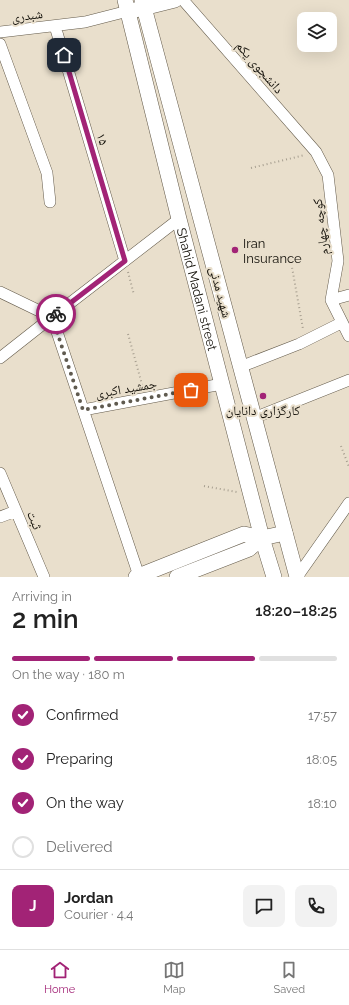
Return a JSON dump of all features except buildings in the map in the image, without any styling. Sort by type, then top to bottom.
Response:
[{"type":"main road","points":[[127,6],[175,0]]},
{"type":"main road","name":"شهید مدنی","points":[[144,4],[297,577]]},
{"type":"main road","name":"Shahid Madani street","points":[[127,6],[179,219],[250,494],[274,577]]},
{"type":"main road","points":[[138,576],[244,534],[262,538],[285,533]]},
{"type":"main road","points":[[186,575],[249,549],[262,538]]},
{"type":"street","name":"دانشجوی یکم","points":[[183,0],[316,152]]},
{"type":"street","name":"شبدری","points":[[0,32],[85,22],[127,6]]},
{"type":"street","name":"۱۵","points":[[55,26],[125,261]]},
{"type":"street","points":[[0,44],[47,173],[50,202]]},
{"type":"street","name":"کوچه چهارم","points":[[316,152],[328,175],[338,260],[331,300]]},
{"type":"street","points":[[0,358],[179,219]]},
{"type":"street","points":[[0,292],[52,317],[138,576]]},
{"type":"street","points":[[349,295],[331,300],[341,323],[349,336]]},
{"type":"street","points":[[240,367],[306,341],[341,323]]},
{"type":"street","points":[[254,418],[349,380]]},
{"type":"street","name":"جمشید اکبری","points":[[83,410],[222,384]]},
{"type":"street","name":"ثبت","points":[[0,473],[44,577]]},
{"type":"street","points":[[297,577],[349,503]]},
{"type":"street","points":[[0,517],[16,511]]},
{"type":"path","points":[[251,168],[316,152]]},
{"type":"path","points":[[290,256],[306,341]]},
{"type":"path","points":[[125,261],[134,294]]},
{"type":"path","points":[[128,334],[146,399]]},
{"type":"path","points":[[341,446],[349,467]]},
{"type":"path","points":[[204,486],[250,494]]},
{"type":"way so far","points":[[56,314],[52,317],[83,410],[191,390]]},
{"type":"place","name":"Iran Insurance","points":[[235,250]]},
{"type":"place","name":"کارگزاری دانایان","points":[[263,396]]},
{"type":"route","points":[[56,314],[125,261],[64,55]]}]
